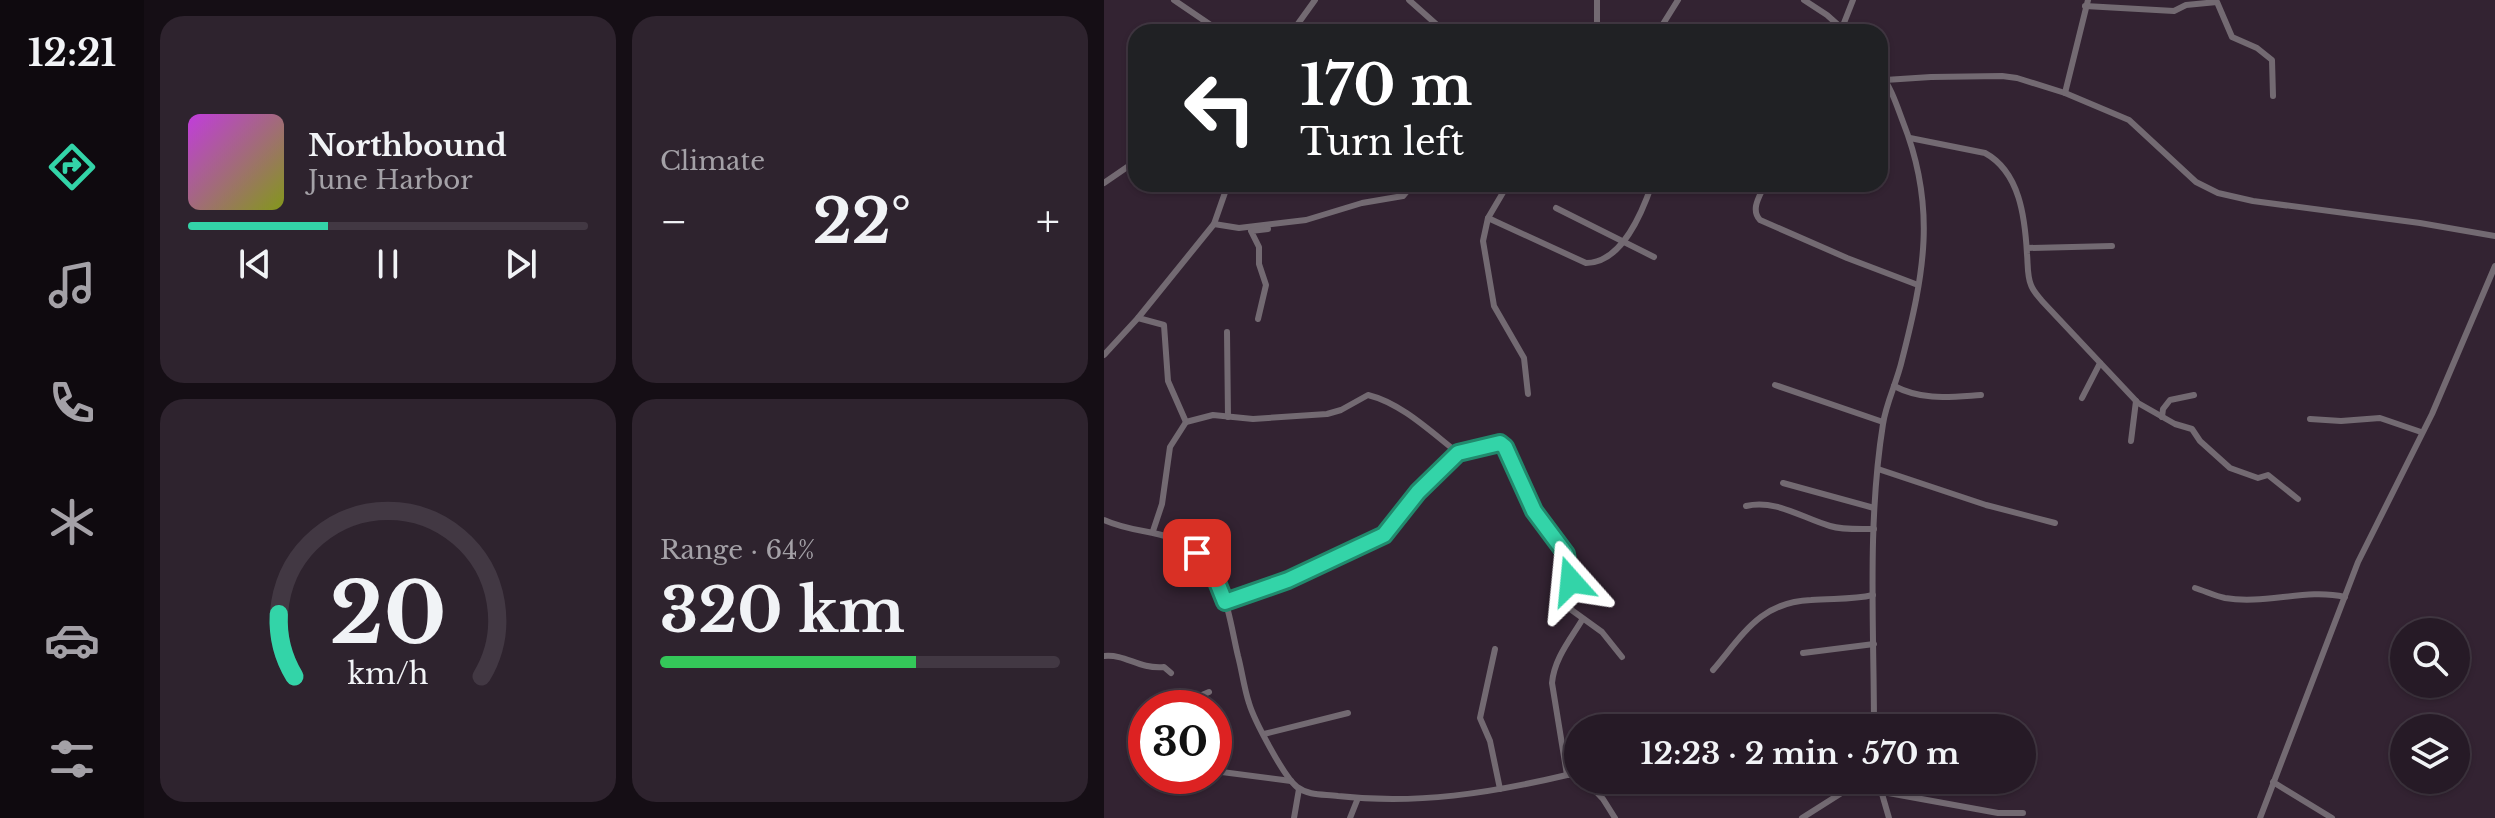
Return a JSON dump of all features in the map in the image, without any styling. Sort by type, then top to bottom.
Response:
[{"type":"street","points":[[1174,0],[1209,24]]},
{"type":"street","points":[[1298,24],[1315,0]]},
{"type":"street","points":[[1409,0],[1436,24]]},
{"type":"street","points":[[1597,0],[1597,24]]},
{"type":"street","points":[[1663,24],[1678,0]]},
{"type":"street","points":[[1804,0],[1836,24]]},
{"type":"street","points":[[1846,24],[1853,0]]},
{"type":"street","points":[[2065,93],[2087,3],[2174,11],[2186,5],[2217,2],[2232,37],[2257,48],[2272,60],[2273,96]]},
{"type":"street","points":[[1888,80],[2002,76],[2030,81],[2129,120],[2196,182],[2218,193],[2253,201],[2495,236]]},
{"type":"street","points":[[1874,714],[1874,508],[1883,422],[1902,363],[1923,266],[1924,206],[1918,167],[1910,138],[1888,87]]},
{"type":"street","points":[[1910,138],[1985,153],[1995,159],[2014,185],[2022,209],[2029,278],[2033,289],[2136,401],[2162,417],[2192,429],[2200,441],[2230,468],[2258,478],[2268,475],[2298,499]]},
{"type":"street","points":[[1104,183],[1128,166]]},
{"type":"street","points":[[1104,355],[1214,224],[1225,192]]},
{"type":"street","points":[[1214,224],[1239,228],[1306,220],[1362,203],[1395,199],[1406,192]]},
{"type":"street","points":[[1503,192],[1488,218],[1483,241],[1494,306],[1524,358],[1528,394]]},
{"type":"street","points":[[1488,218],[1586,263],[1607,259],[1644,208],[1649,192]]},
{"type":"street","points":[[1762,192],[1755,212],[1760,220],[1918,285]]},
{"type":"street","points":[[1556,208],[1654,257]]},
{"type":"street","points":[[1258,319],[1266,285],[1259,264],[1259,247],[1251,231],[1268,229],[1267,225]]},
{"type":"street","points":[[2027,248],[2112,246]]},
{"type":"street","points":[[2260,818],[2358,562],[2455,364],[2495,266]]},
{"type":"street","points":[[1138,318],[1164,325],[1168,381],[1186,422]]},
{"type":"street","points":[[1227,332],[1228,417]]},
{"type":"street","points":[[2082,398],[2100,363]]},
{"type":"street","points":[[1775,385],[1883,422]]},
{"type":"street","points":[[1894,386],[1913,395],[1981,395]]},
{"type":"street","points":[[1153,531],[1162,504],[1170,447],[1186,422],[1202,416],[1253,419],[1327,414],[1368,395],[1399,409],[1458,453]]},
{"type":"street","points":[[2162,417],[2163,409],[2170,400],[2194,395]]},
{"type":"street","points":[[2131,441],[2136,401]]},
{"type":"street","points":[[2310,419],[2341,421],[2380,418],[2421,432]]},
{"type":"street","points":[[1225,602],[1288,580],[1384,535],[1418,492],[1458,453],[1500,443],[1505,447],[1534,511],[1566,554],[1571,581],[1566,606],[1602,632],[1622,657]]},
{"type":"street","points":[[1878,469],[1986,505],[2055,523]]},
{"type":"street","points":[[1783,483],[1874,508]]},
{"type":"street","points":[[1746,506],[1773,505],[1821,519],[1832,527],[1874,529]]},
{"type":"street","points":[[1104,520],[1123,529],[1165,535],[1197,553],[1213,572],[1225,602],[1250,707],[1291,781],[1299,789],[1318,795],[1425,799],[1478,794],[1564,776]]},
{"type":"street","points":[[2195,588],[2224,598],[2279,599],[2324,593],[2345,597]]},
{"type":"street","points":[[1713,670],[1752,624],[1775,608],[1810,600],[1845,600],[1873,595]]},
{"type":"street","points":[[1564,757],[1552,683],[1553,671],[1582,620]]},
{"type":"street","points":[[1803,653],[1874,644]]},
{"type":"street","points":[[1495,649],[1480,718],[1490,741],[1500,789]]},
{"type":"street","points":[[1104,656],[1118,656],[1150,668],[1164,667],[1171,673]]},
{"type":"street","points":[[1264,734],[1348,713]]},
{"type":"street","points":[[1232,773],[1291,781]]},
{"type":"street","points":[[2273,782],[2332,818]]},
{"type":"street","points":[[1294,818],[1299,789]]},
{"type":"street","points":[[1596,794],[1615,818]]},
{"type":"street","points":[[1802,818],[1840,794]]},
{"type":"street","points":[[1883,794],[1889,818]]},
{"type":"street","points":[[1894,794],[1998,813],[2023,813]]},
{"type":"street","points":[[1350,818],[1358,798]]},
{"type":"route","points":[[1197,553],[1213,572],[1225,602],[1288,580],[1384,535],[1418,492],[1458,453],[1500,443],[1505,447],[1534,511],[1566,554],[1571,581]]}]
